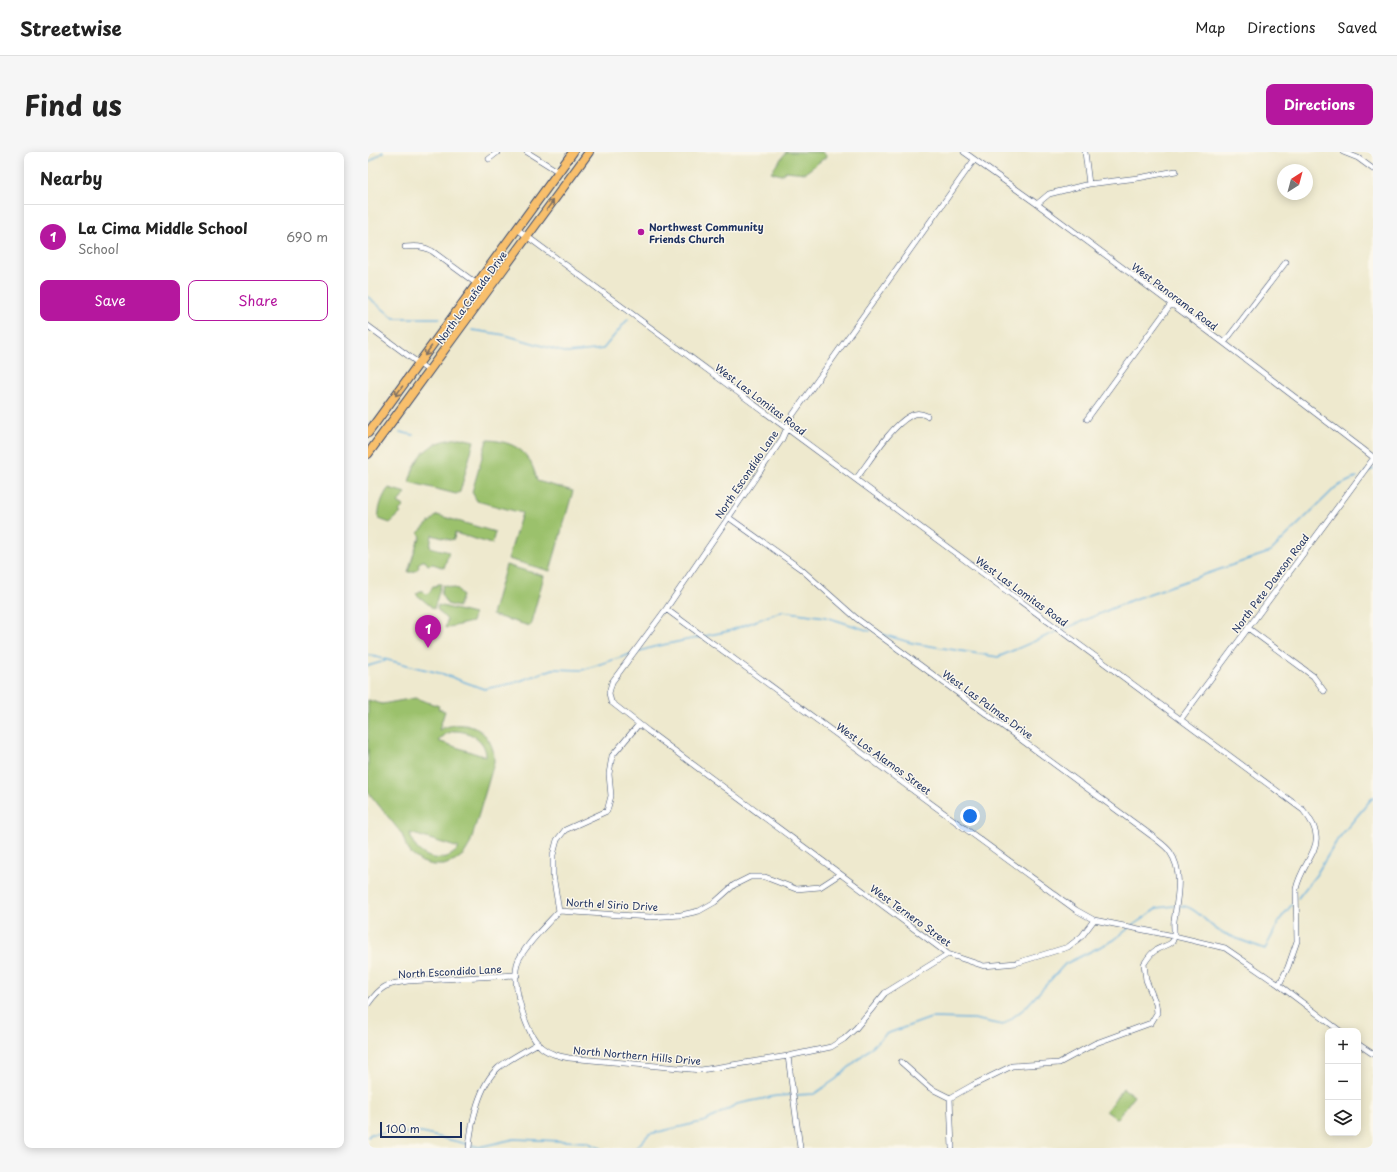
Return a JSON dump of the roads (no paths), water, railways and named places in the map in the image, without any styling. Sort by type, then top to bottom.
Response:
[{"type":"main road","name":"North La Cañada Drive","points":[[368,433],[573,152]]},
{"type":"main road","name":"North La Cañada Drive","points":[[368,454],[589,152]]},
{"type":"street","points":[[489,159],[498,152]]},
{"type":"street","points":[[527,152],[559,172]]},
{"type":"street","name":"West Panorama Road","points":[[964,152],[1224,343],[1373,458]]},
{"type":"street","points":[[1085,152],[1089,184]]},
{"type":"street","points":[[1343,152],[1358,158],[1373,169]]},
{"type":"street","name":"North Escondido Lane","points":[[611,702],[609,693],[612,682],[666,609],[782,439],[792,416],[974,160]]},
{"type":"street","points":[[1036,204],[1049,194],[1089,184],[1138,178],[1176,171]]},
{"type":"street","name":"West Las Lomitas Road","points":[[517,229],[1303,810],[1315,826],[1317,832],[1316,846],[1300,877],[1296,889],[1297,941],[1288,967],[1279,985]]},
{"type":"street","points":[[405,247],[417,246],[428,249],[477,284]]},
{"type":"street","points":[[1224,343],[1286,262]]},
{"type":"street","points":[[1087,419],[1171,304]]},
{"type":"street","points":[[368,326],[429,371]]},
{"type":"street","points":[[856,479],[895,428],[910,415],[918,413],[927,416]]},
{"type":"street","name":"North Pete Dawson Road","points":[[1181,719],[1373,458]]},
{"type":"street","name":"West Las Palmas Drive","points":[[728,517],[801,569],[856,618],[1166,847],[1176,863],[1178,872],[1173,925],[1174,936]]},
{"type":"street","name":"West Los Alamos Street","points":[[666,609],[1076,910],[1094,920]]},
{"type":"street","points":[[1248,628],[1313,676],[1324,691]]},
{"type":"street","name":"West Ternero Street","points":[[611,702],[948,954],[984,966],[1016,963],[1068,947],[1082,936],[1094,920]]},
{"type":"street","points":[[517,973],[518,963],[522,954],[559,911],[553,875],[553,854],[557,840],[565,830],[607,811],[611,796],[609,774],[612,756],[639,724]]},
{"type":"street","name":"North el Sirio Drive","points":[[559,911],[650,917],[681,915],[699,911],[716,902],[734,885],[750,878],[765,877],[796,889],[820,887],[840,874]]},
{"type":"street","points":[[1094,920],[1225,948],[1279,985],[1336,1028]]},
{"type":"street","points":[[950,1098],[1012,1066],[1058,1063],[1096,1043],[1151,1023],[1157,1012],[1156,1004],[1146,980],[1144,964],[1154,951],[1171,943],[1174,936]]},
{"type":"street","name":"North Northern Hills Drive","points":[[517,973],[520,1006],[529,1029],[538,1043],[551,1054],[569,1058],[701,1070],[788,1056],[831,1046],[844,1039],[856,1028],[884,993],[948,954]]},
{"type":"street","name":"North Escondido Lane","points":[[368,1004],[383,987],[391,983],[517,973]]},
{"type":"street","points":[[469,1148],[473,1121],[480,1095],[488,1081],[498,1068],[538,1043]]},
{"type":"street","points":[[1361,1046],[1373,1054]]},
{"type":"street","points":[[788,1056],[800,1148]]},
{"type":"street","points":[[901,1062],[930,1088],[950,1098]]},
{"type":"street","points":[[950,1098],[952,1148]]},
{"type":"waterway","points":[[368,163],[383,152]]},
{"type":"waterway","points":[[368,297],[394,318],[440,318]]},
{"type":"waterway","points":[[472,330],[505,335],[567,353],[603,349],[628,319]]},
{"type":"waterway","points":[[400,432],[413,435]]},
{"type":"waterway","points":[[1366,472],[1373,469]]},
{"type":"waterway","points":[[1062,630],[1134,599],[1270,552],[1336,487],[1357,477]]},
{"type":"waterway","points":[[705,636],[729,631],[782,611],[826,617],[870,631]]},
{"type":"waterway","points":[[882,634],[912,643],[998,657],[1058,631]]},
{"type":"waterway","points":[[637,652],[653,647],[701,637]]},
{"type":"waterway","points":[[368,655],[443,674],[484,689],[514,683],[553,669],[582,670],[631,654]]},
{"type":"waterway","points":[[368,666],[385,661]]},
{"type":"waterway","points":[[1298,898],[1316,875],[1338,839],[1373,797]]},
{"type":"waterway","points":[[1178,906],[1183,906],[1194,910],[1221,932],[1265,949],[1281,918],[1294,902]]},
{"type":"waterway","points":[[1132,926],[1157,908],[1174,906]]},
{"type":"waterway","points":[[795,1095],[814,1094],[836,1079],[886,1034],[931,1018],[974,1019],[1003,1025],[1025,1008],[1065,964],[1114,940],[1129,928]]},
{"type":"waterway","points":[[636,1148],[649,1134],[706,1121],[737,1104],[776,1096],[791,1095]]},
{"type":"waterway","points":[[368,1137],[371,1134],[422,1133],[479,1147],[514,1139],[586,1142],[600,1148]]},
{"type":"place","name":"Northwest Community Friends Church","points":[[641,232]]},
{"type":"place","name":"La Cima Middle School","points":[[428,648]]}]
